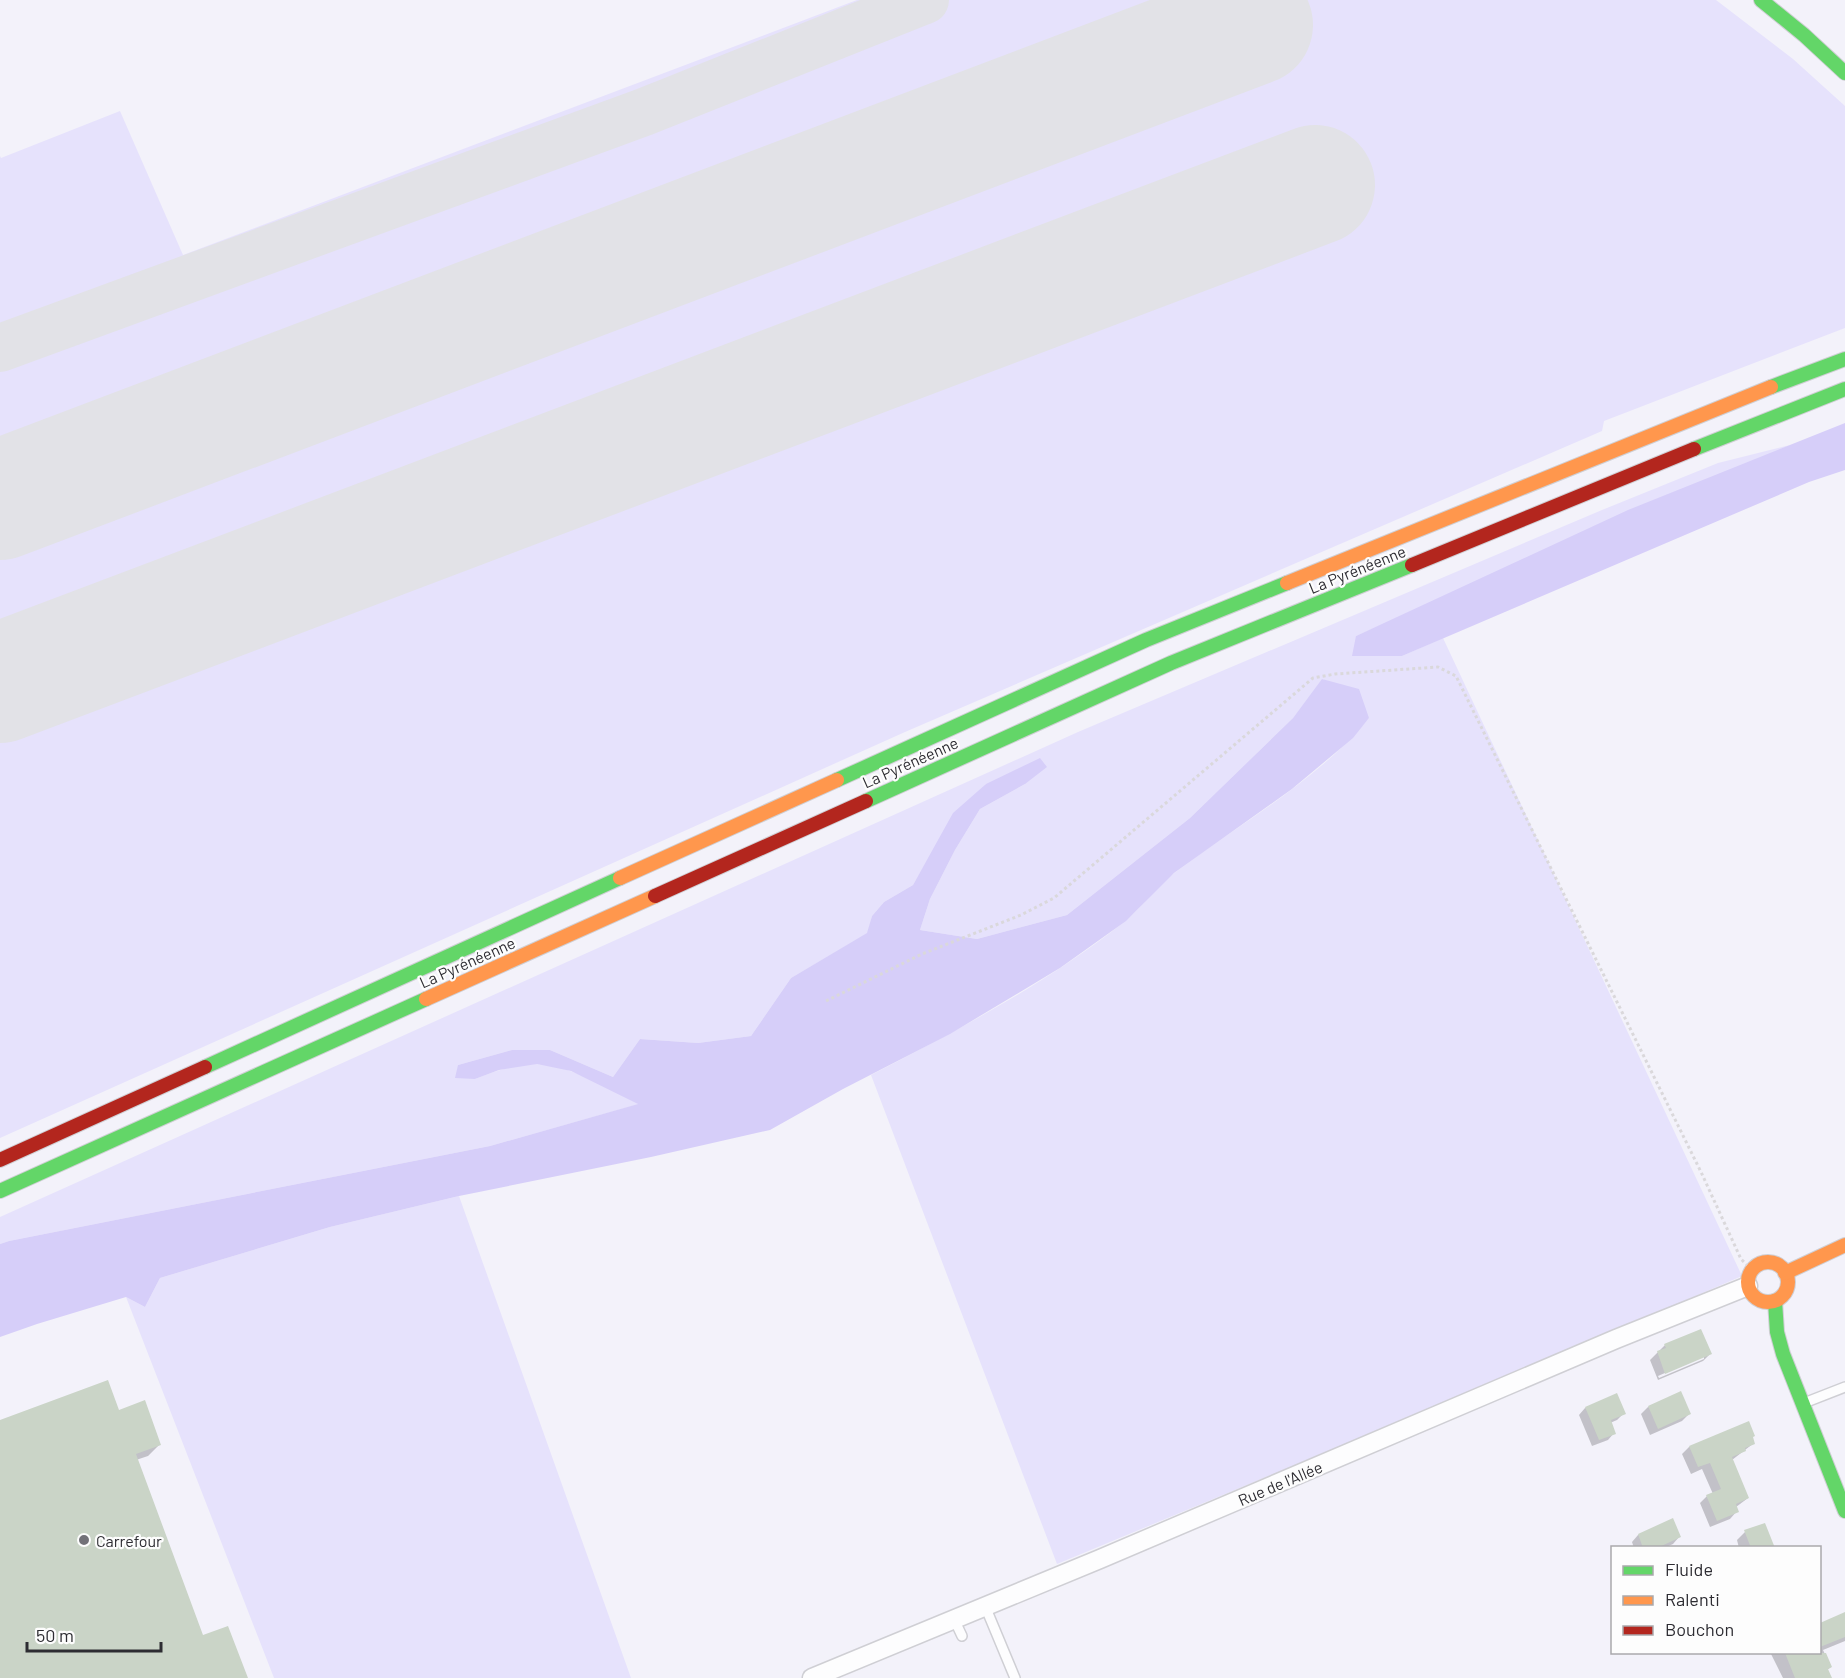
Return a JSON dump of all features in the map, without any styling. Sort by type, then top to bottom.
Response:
[{"type":"main road","points":[[1761,0],[1845,73]]},
{"type":"main road","name":"La Pyrénéenne","points":[[0,1160],[1146,640],[1763,390],[1845,359]]},
{"type":"main road","name":"La Pyrénéenne","points":[[0,1191],[1171,663],[1845,389]]},
{"type":"main road","points":[[1785,1273],[1845,1245]]},
{"type":"main road","points":[[1770,1262],[1785,1273],[1788,1286],[1775,1301],[1768,1302],[1756,1298],[1750,1278],[1757,1266],[1770,1262]]},
{"type":"main road","points":[[1775,1301],[1777,1332],[1802,1403],[1845,1511]]},
{"type":"street","name":"Rue de l'Allée","points":[[812,1678],[958,1627],[985,1606],[1616,1339],[1750,1278]]},
{"type":"lane","points":[[1802,1403],[1845,1387]]},
{"type":"lane","points":[[985,1606],[1015,1678]]},
{"type":"path","points":[[826,1001],[922,954],[1021,915],[1053,898],[1313,678],[1335,674],[1438,667],[1456,676],[1696,1162],[1750,1278]]},
{"type":"shaded area","points":[[857,0],[1716,0],[1793,59],[1845,106],[1845,328],[1604,421],[1602,431],[905,732],[0,1138],[0,156],[1,158],[120,111],[183,255]]},
{"type":"shaded area","points":[[1845,423],[1845,470],[1809,482],[1402,656],[1352,656],[1356,636],[1628,510]]},
{"type":"shaded area","points":[[1790,445],[1356,636],[1402,656],[1443,638],[1742,1276],[1538,1364],[1057,1564],[871,1075],[969,1023],[1033,985],[1095,944],[1124,922],[1170,877],[1278,800],[1326,762],[1369,718],[1323,679],[1293,718],[1190,818],[1067,915],[977,939],[920,930],[930,899],[955,850],[980,809],[1025,784],[986,784],[931,854],[913,885],[884,902],[872,916],[868,933],[791,978],[751,1036],[698,1043],[640,1039],[613,1077],[550,1050],[512,1050],[458,1065],[475,1079],[512,1067],[547,1065],[588,1078],[639,1104],[490,1146],[0,1244],[0,1217],[1078,732],[1718,463]]},
{"type":"shaded area","points":[[1322,679],[1359,689],[1369,718],[1353,738],[1292,789],[1174,873],[1126,921],[1060,968],[950,1034],[843,1089],[770,1130],[459,1196],[330,1227],[160,1278],[145,1307],[126,1297],[0,1337],[0,1244],[490,1146],[638,1104],[571,1071],[537,1064],[499,1070],[475,1079],[455,1078],[458,1065],[512,1050],[550,1050],[613,1077],[640,1039],[698,1043],[751,1036],[791,978],[867,933],[872,916],[884,902],[913,885],[953,813],[986,784],[1040,758],[1047,767],[1025,784],[980,809],[955,850],[930,899],[920,930],[977,939],[1067,915],[1190,818],[1293,718]]},
{"type":"shaded area","points":[[459,1196],[631,1678],[274,1678],[126,1297],[145,1307],[160,1278],[330,1227]]},
{"type":"building","points":[[1701,1329],[1712,1354],[1665,1374],[1657,1351],[1666,1348],[1664,1344]]},
{"type":"building","name":"Carrefour","points":[[108,1380],[119,1410],[145,1400],[161,1445],[136,1454],[203,1635],[228,1626],[248,1678],[0,1678],[0,1420]]},
{"type":"building","points":[[1681,1391],[1691,1414],[1658,1429],[1648,1406]]},
{"type":"building","points":[[1617,1393],[1626,1414],[1611,1420],[1616,1434],[1599,1440],[1585,1407]]},
{"type":"building","points":[[1749,1421],[1755,1436],[1753,1437],[1755,1444],[1732,1457],[1749,1498],[1736,1504],[1739,1512],[1717,1521],[1706,1495],[1721,1489],[1710,1463],[1698,1467],[1689,1446]]},
{"type":"building","points":[[1673,1518],[1681,1537],[1661,1546],[1642,1546],[1638,1534]]},
{"type":"building","points":[[1765,1523],[1774,1546],[1750,1546],[1744,1530]]},
{"type":"building","points":[[1845,1612],[1845,1637],[1821,1647],[1821,1623]]},
{"type":"building","points":[[1826,1653],[1832,1667],[1828,1669],[1832,1678],[1795,1678],[1785,1654]]},
{"type":"taxiway","points":[[0,348],[644,112],[925,0]]},
{"type":"taxiway","points":[[1224,0],[1231,18]]},
{"type":"runway","points":[[0,500],[1253,25]]},
{"type":"runway","points":[[0,683],[1315,185]]},
{"type":"traffic: fast","points":[[1761,0],[1845,73]]},
{"type":"traffic: fast","points":[[1771,387],[1845,359]]},
{"type":"traffic: fast","points":[[1694,449],[1845,389]]},
{"type":"traffic: fast","points":[[866,801],[1171,663],[1412,565]]},
{"type":"traffic: fast","points":[[837,780],[1146,640],[1287,583]]},
{"type":"traffic: fast","points":[[205,1067],[620,878]]},
{"type":"traffic: fast","points":[[0,1191],[426,999]]},
{"type":"traffic: fast","points":[[1775,1301],[1777,1332],[1783,1354],[1845,1511]]},
{"type":"traffic: slow","points":[[1287,583],[1771,387]]},
{"type":"traffic: slow","points":[[620,878],[837,780]]},
{"type":"traffic: slow","points":[[426,999],[655,896]]},
{"type":"traffic: slow","points":[[1785,1273],[1845,1245]]},
{"type":"traffic: slow","points":[[1768,1262],[1782,1268],[1788,1282],[1782,1296],[1768,1302],[1754,1296],[1748,1282],[1754,1268],[1768,1262]]},
{"type":"traffic: jam","points":[[1412,565],[1694,449]]},
{"type":"traffic: jam","points":[[655,896],[866,801]]},
{"type":"traffic: jam","points":[[0,1160],[205,1067]]},
{"type":"place","name":"Carrefour","points":[[84,1540]]}]
